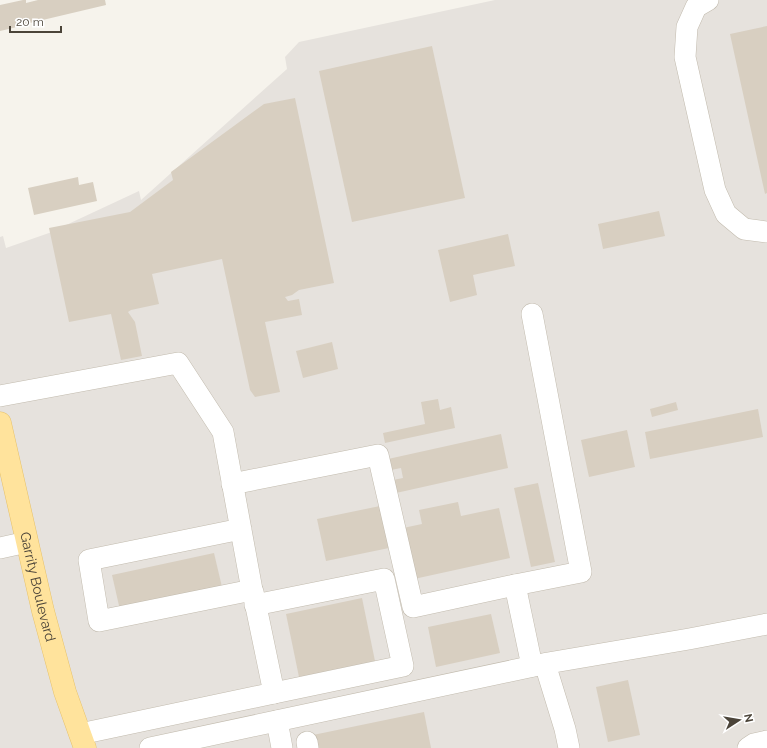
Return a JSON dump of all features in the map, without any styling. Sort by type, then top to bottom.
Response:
[{"type":"main road","name":"Garrity Boulevard","points":[[0,423],[4,461],[27,542],[43,611],[65,692],[83,741]]},
{"type":"lane","points":[[708,0],[696,7],[687,27],[685,57],[715,190],[726,214],[744,229],[767,232]]},
{"type":"lane","points":[[232,484],[378,455],[413,607],[581,572],[532,314]]},
{"type":"lane","points":[[0,396],[178,363],[223,432],[254,597],[274,693]]},
{"type":"lane","points":[[83,741],[274,693],[403,666],[384,579],[254,597],[100,621],[89,560],[241,529]]},
{"type":"lane","points":[[0,548],[27,542]]},
{"type":"lane","points":[[515,585],[539,665],[565,729],[569,748]]},
{"type":"lane","points":[[150,748],[539,665],[767,624]]},
{"type":"lane","points":[[277,721],[282,748]]},
{"type":"lane","points":[[748,748],[754,744],[767,741]]},
{"type":"shaded area","points":[[495,0],[767,0],[767,748],[0,748],[0,237],[3,236],[6,248],[49,233],[139,191],[141,200],[287,69],[285,57],[299,42]]},
{"type":"building","points":[[26,0],[26,3],[38,0],[105,0],[106,5],[0,31],[0,5]]},
{"type":"building","points":[[767,26],[767,193],[765,194],[730,34]]},
{"type":"building","points":[[432,46],[465,198],[352,222],[319,71]]},
{"type":"building","points":[[295,98],[334,283],[299,290],[292,295],[285,297],[288,301],[299,299],[302,315],[265,322],[280,392],[255,397],[250,390],[222,259],[152,274],[159,304],[128,312],[135,322],[142,356],[121,360],[111,314],[69,322],[49,228],[130,212],[173,180],[171,172],[264,104]]},
{"type":"building","points":[[78,177],[79,185],[93,182],[97,201],[34,215],[28,188]]},
{"type":"building","points":[[659,211],[665,236],[603,249],[598,224]]},
{"type":"building","points":[[508,234],[515,266],[473,275],[477,295],[450,302],[438,250]]},
{"type":"building","points":[[332,342],[338,369],[303,378],[296,351]]},
{"type":"building","points":[[438,399],[440,410],[451,407],[455,428],[385,443],[383,433],[425,424],[421,402]]},
{"type":"building","points":[[676,402],[678,410],[652,417],[650,409]]},
{"type":"building","points":[[758,409],[763,437],[650,459],[645,432]]},
{"type":"building","points":[[627,430],[635,467],[589,477],[581,440]]},
{"type":"building","points":[[501,434],[508,468],[396,493],[393,480],[403,478],[401,468],[391,470],[388,459]]},
{"type":"building","points":[[538,483],[555,562],[531,567],[514,488]]},
{"type":"building","points":[[458,502],[461,516],[499,508],[510,558],[414,579],[403,528],[422,524],[419,510]]},
{"type":"building","points":[[380,506],[389,548],[326,561],[317,519]]},
{"type":"building","points":[[214,553],[222,587],[120,610],[112,575]]},
{"type":"building","points":[[362,598],[375,661],[299,677],[286,614]]},
{"type":"building","points":[[491,614],[500,653],[436,667],[428,627]]},
{"type":"building","points":[[628,680],[640,735],[608,742],[596,687]]},
{"type":"building","points":[[424,712],[431,748],[316,748],[313,735]]}]
